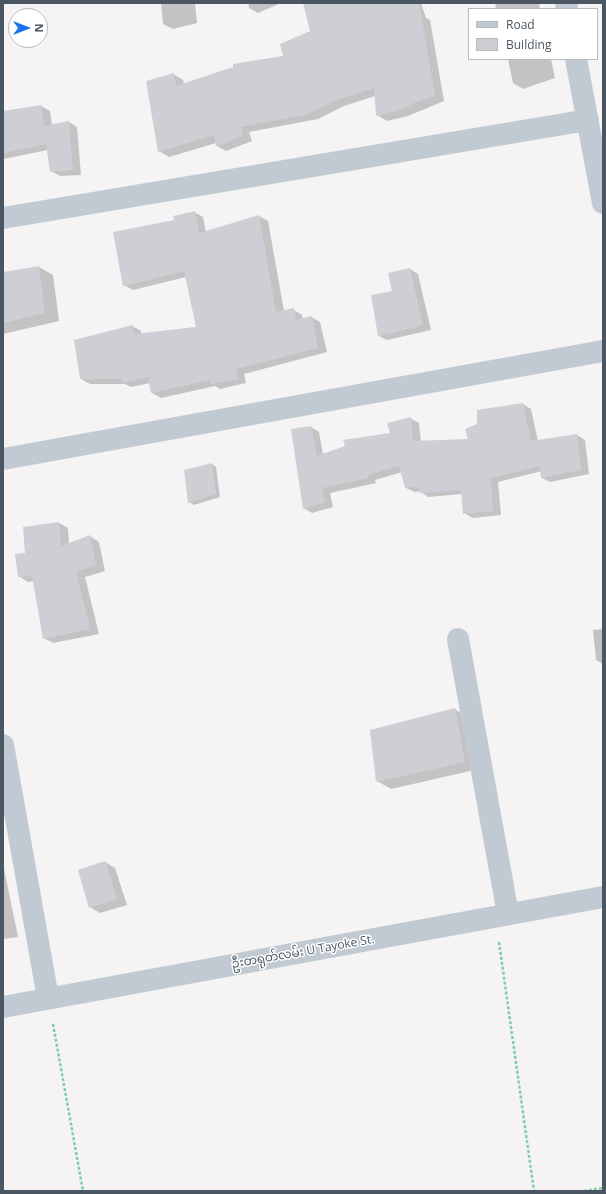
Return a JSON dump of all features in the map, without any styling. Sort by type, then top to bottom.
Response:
[{"type":"street","points":[[576,60],[603,202]]},
{"type":"street","points":[[3,218],[588,120]]},
{"type":"street","points":[[3,459],[603,350]]},
{"type":"street","points":[[458,639],[502,916]]},
{"type":"street","points":[[3,745],[48,998]]},
{"type":"street","name":"ဦးတရုတ်လမ်း U Tayoke St.","points":[[3,1007],[603,897]]},
{"type":"path","points":[[502,916],[534,1191]]},
{"type":"path","points":[[48,998],[83,1191]]},
{"type":"path","points":[[584,1191],[603,1188]]},
{"type":"building","points":[[303,3],[419,3],[435,96],[414,103],[398,111],[376,116],[374,88],[334,101],[308,114],[241,127],[243,136],[216,146],[214,135],[158,152],[146,81],[174,73],[176,86],[233,67],[233,64],[283,56],[280,44],[310,31]]},
{"type":"building","points":[[41,105],[44,126],[69,121],[73,170],[50,172],[46,144],[3,153],[3,111]]},
{"type":"building","points":[[195,211],[199,233],[259,215],[276,312],[294,308],[296,320],[312,316],[318,348],[236,369],[238,379],[211,384],[210,380],[151,393],[148,377],[122,383],[121,379],[80,379],[74,340],[133,325],[134,334],[196,327],[184,271],[123,286],[113,232],[174,220],[173,216]]},
{"type":"building","points":[[39,266],[45,313],[3,323],[3,272]]},
{"type":"building","points":[[410,268],[423,325],[378,336],[371,295],[392,291],[388,273]]},
{"type":"building","points":[[523,403],[531,441],[577,434],[581,470],[541,478],[540,466],[491,478],[493,511],[463,514],[461,490],[419,493],[419,486],[405,488],[399,466],[368,475],[368,478],[322,488],[325,502],[303,509],[291,429],[311,426],[317,456],[345,446],[343,440],[390,433],[387,423],[411,417],[413,441],[468,439],[465,429],[477,424],[477,410]]},
{"type":"building","points":[[212,463],[216,494],[188,503],[184,470]]},
{"type":"building","points":[[59,522],[61,546],[90,535],[96,565],[76,572],[90,629],[43,639],[32,576],[18,577],[15,554],[25,553],[23,527]]},
{"type":"building","points":[[455,708],[465,762],[376,782],[370,730]]},
{"type":"building","points":[[105,861],[117,899],[89,908],[78,870]]}]
